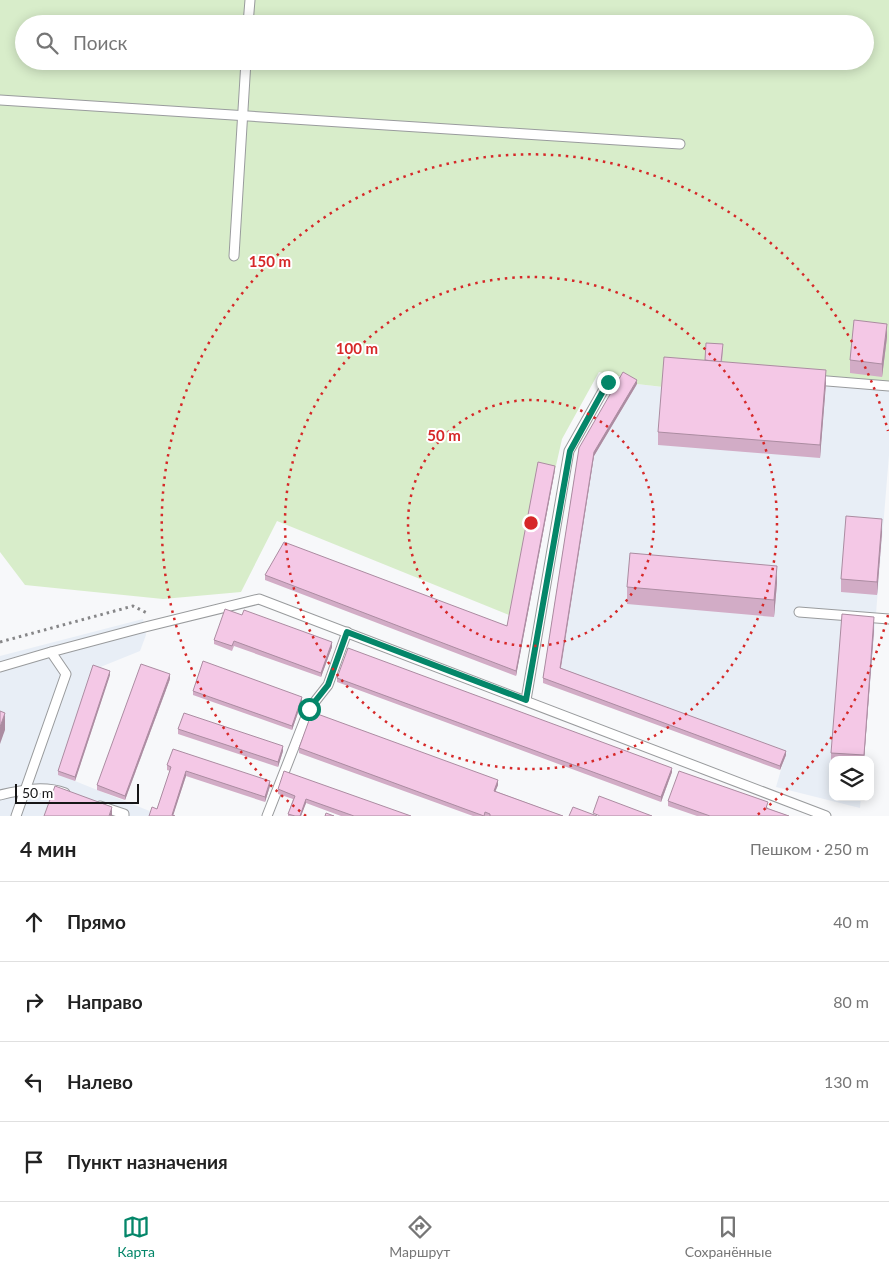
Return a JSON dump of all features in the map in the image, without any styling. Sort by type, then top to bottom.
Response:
[{"type":"lane","points":[[249,15],[250,0]]},
{"type":"lane","points":[[234,256],[246,70]]},
{"type":"lane","points":[[0,100],[680,144]]},
{"type":"lane","points":[[802,379],[889,386]]},
{"type":"lane","points":[[526,700],[570,451],[608,382]]},
{"type":"lane","points":[[0,667],[165,622],[259,599],[826,816]]},
{"type":"lane","points":[[799,612],[889,619]]},
{"type":"lane","points":[[268,816],[309,709],[328,685],[347,632]]},
{"type":"lane","points":[[16,816],[66,674],[51,652]]},
{"type":"lane","points":[[0,795],[26,789],[57,790],[74,796]]},
{"type":"lane","points":[[91,802],[124,814],[124,816]]},
{"type":"path","points":[[0,642],[133,606],[165,622]]},
{"type":"shaded area","points":[[664,370],[889,389],[889,455],[864,756],[829,756],[829,800],[776,787],[785,756],[560,672],[594,456],[637,384],[662,387]]},
{"type":"shaded area","points":[[143,619],[146,635],[140,651],[93,670],[75,781],[152,812],[151,816],[0,816],[0,656]]},
{"type":"shaded area","points":[[832,801],[861,801],[860,808]]},
{"type":"green space","points":[[0,0],[889,0],[889,389],[826,383],[663,387],[637,384],[623,377],[599,372],[562,439],[555,470],[539,467],[509,615],[277,521],[241,592],[163,599],[25,585],[0,552]]},
{"type":"building","points":[[854,320],[887,324],[882,364],[850,360]]},
{"type":"building","points":[[706,343],[723,344],[721,362],[705,360]]},
{"type":"building","points":[[664,357],[826,370],[820,445],[658,432]]},
{"type":"building","points":[[623,372],[637,380],[594,452],[560,668],[786,751],[780,766],[543,678],[579,448]]},
{"type":"building","points":[[538,462],[555,466],[516,671],[265,575],[284,542],[507,626]]},
{"type":"building","points":[[846,516],[882,519],[877,582],[841,579]]},
{"type":"building","points":[[630,553],[777,566],[774,600],[627,587]]},
{"type":"building","points":[[225,609],[242,615],[244,610],[332,642],[321,673],[234,641],[232,646],[214,640]]},
{"type":"building","points":[[842,614],[874,617],[864,755],[831,753]]},
{"type":"building","points":[[348,648],[672,768],[661,797],[337,678]]},
{"type":"building","points":[[203,661],[302,697],[292,726],[193,691]]},
{"type":"building","points":[[141,664],[170,674],[125,796],[97,785]]},
{"type":"building","points":[[93,665],[110,671],[75,777],[58,771]]},
{"type":"building","points":[[0,711],[5,713],[0,727]]},
{"type":"building","points":[[312,712],[498,780],[494,791],[563,816],[490,816],[490,814],[485,812],[484,816],[299,748]]},
{"type":"building","points":[[184,713],[283,746],[278,762],[178,729]]},
{"type":"building","points":[[173,749],[270,781],[265,797],[186,771],[172,815],[175,816],[149,816],[152,807],[157,809],[171,767],[167,765]]},
{"type":"building","points":[[284,771],[411,816],[354,816],[306,799],[300,816],[288,814],[295,796],[278,789]]},
{"type":"building","points":[[679,771],[768,802],[766,808],[789,816],[710,816],[668,801]]},
{"type":"building","points":[[55,786],[112,807],[109,816],[44,816]]},
{"type":"building","points":[[599,796],[652,816],[600,816],[593,813]]},
{"type":"building","points":[[573,807],[597,816],[569,816]]},
{"type":"route","points":[[309,709],[328,685],[347,632],[526,700],[570,451],[608,382]]}]
